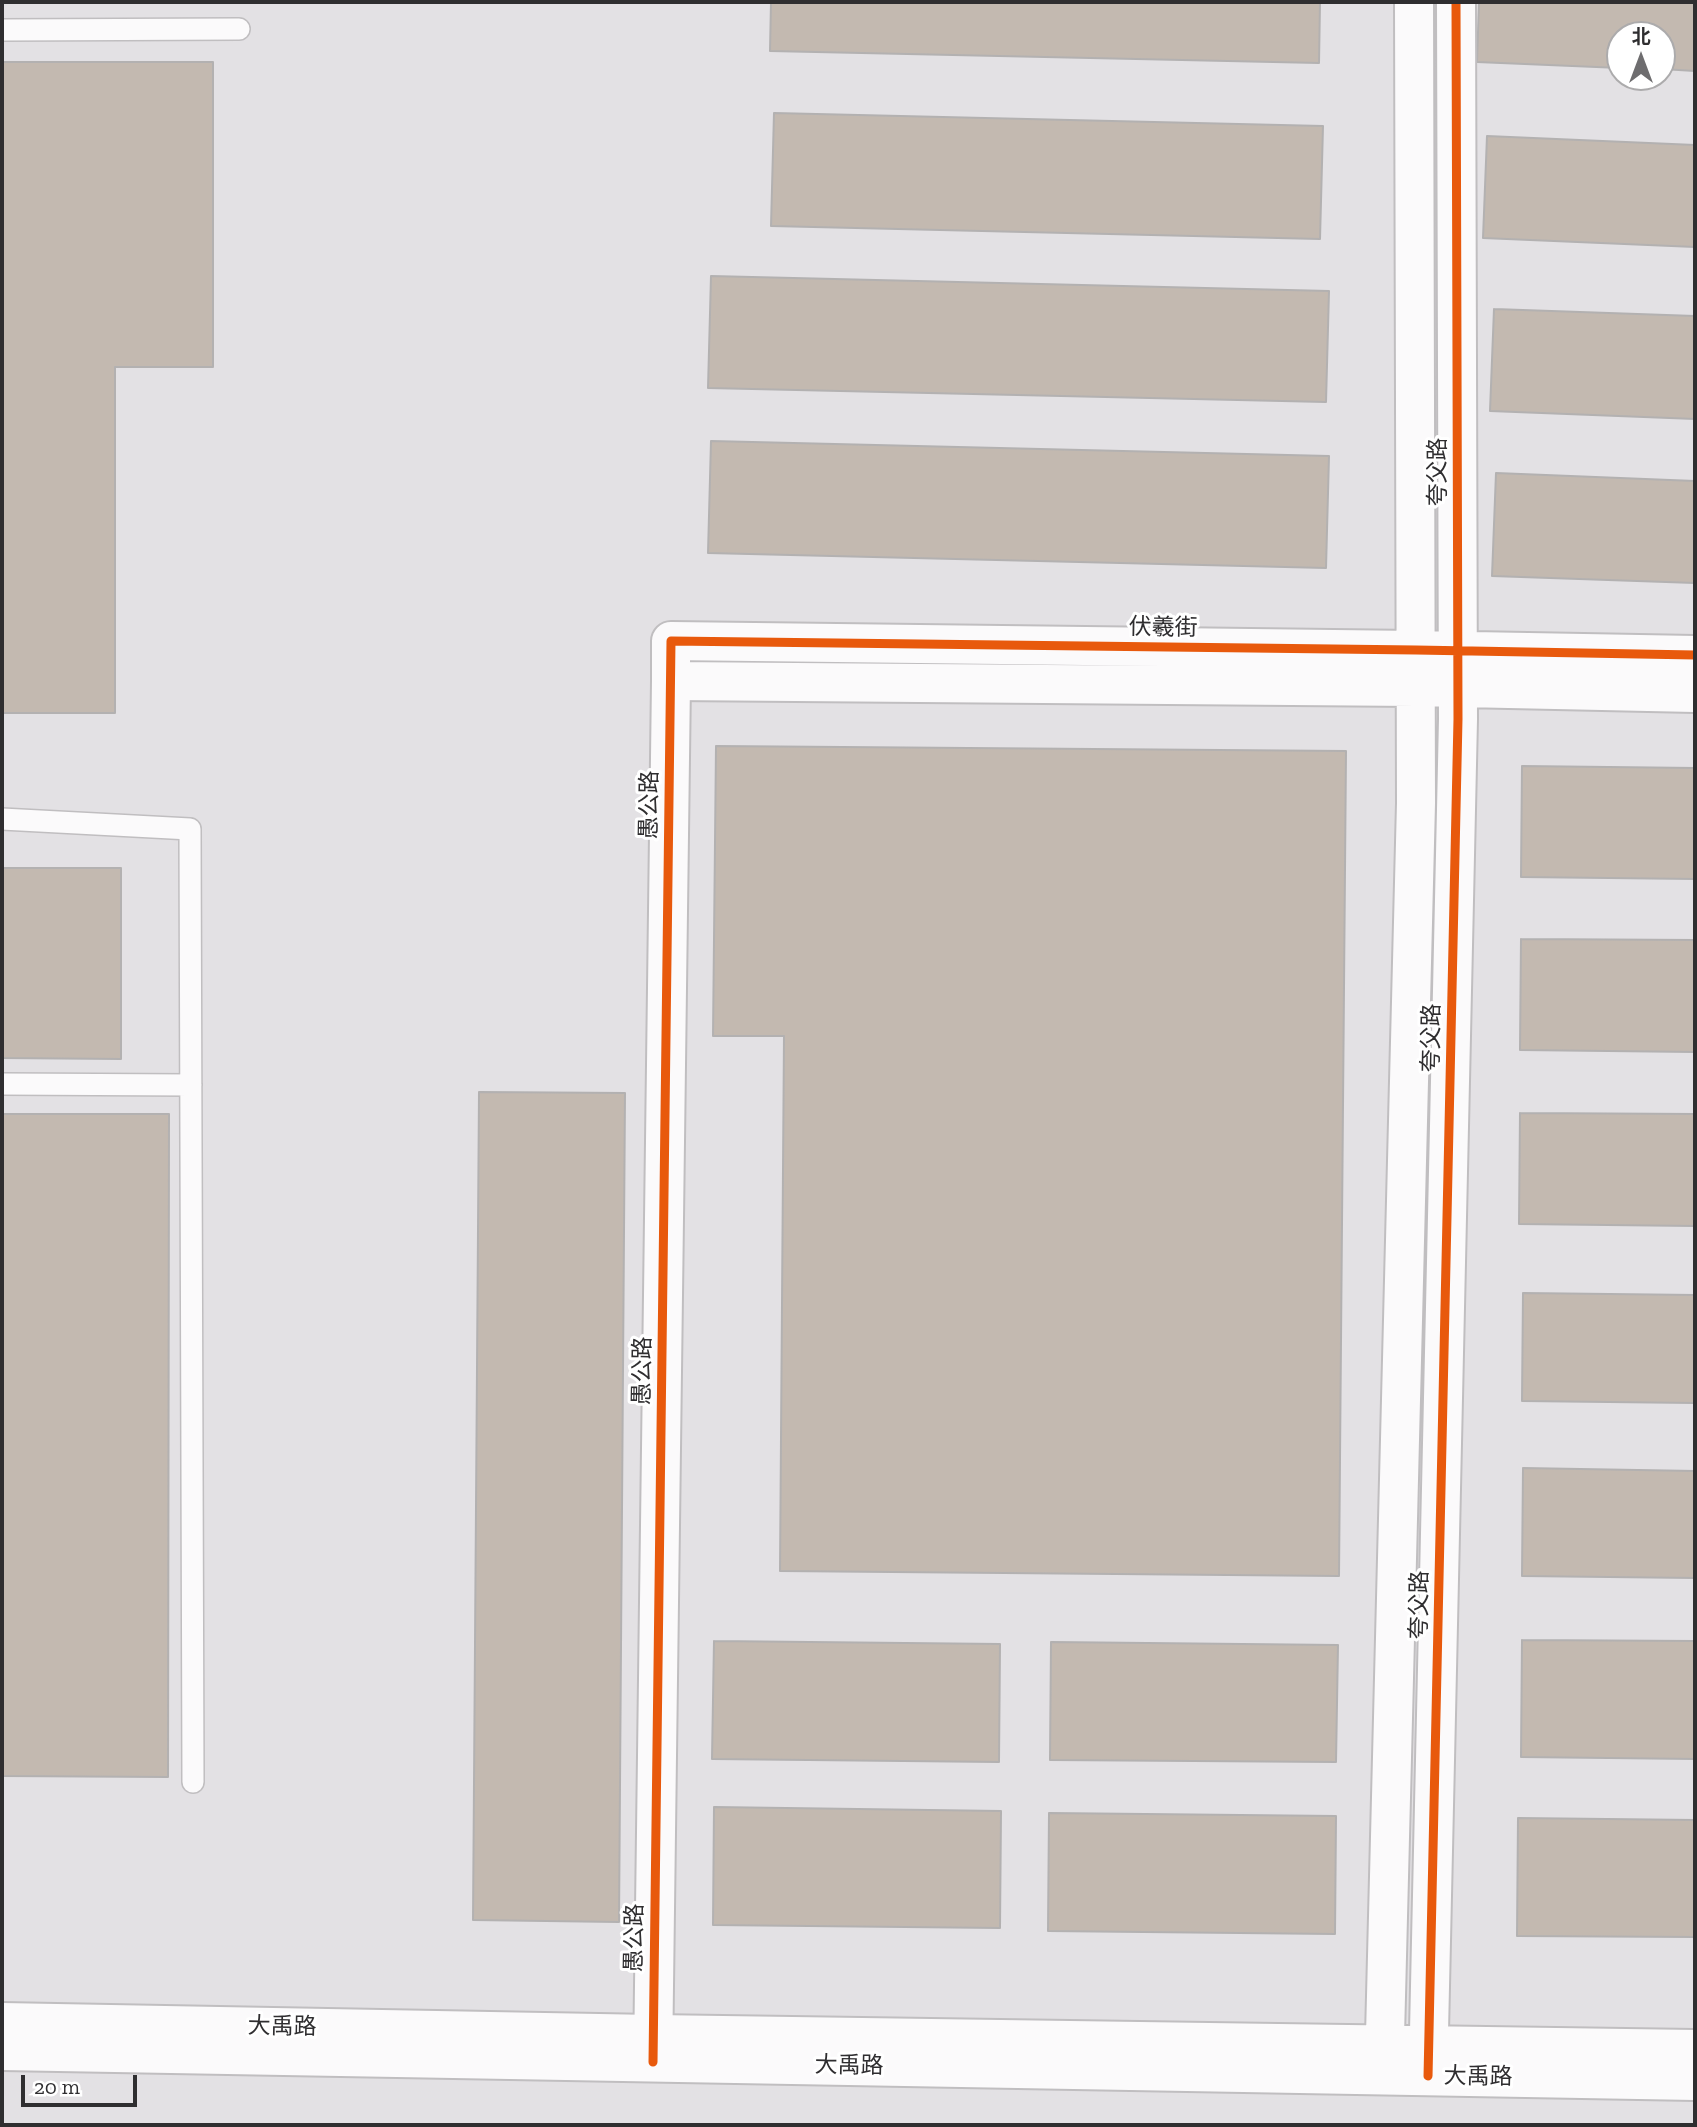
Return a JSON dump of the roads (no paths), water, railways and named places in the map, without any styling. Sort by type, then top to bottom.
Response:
[{"type":"street","name":"夸父路","points":[[1385,2059],[1416,803],[1414,2]]},
{"type":"street","name":"夸父路","points":[[1429,2060],[1458,688],[1456,2]]},
{"type":"street","name":"伏羲街","points":[[671,681],[671,641],[1416,668],[1458,688],[1695,693]]},
{"type":"street","name":"伏羲街","points":[[1416,668],[1458,650],[1695,655]]},
{"type":"street","name":"愚公路","points":[[653,2048],[671,681]]},
{"type":"street","name":"大禹路","points":[[2,2022],[653,2048]]},
{"type":"street","name":"大禹路","points":[[2,2050],[653,2048],[1385,2059],[1429,2060],[1695,2081]]},
{"type":"street","name":"大禹路","points":[[1429,2060],[1695,2049]]},
{"type":"lane","points":[[2,30],[239,29]]},
{"type":"lane","points":[[2,818],[190,829],[193,1782]]},
{"type":"lane","points":[[2,1084],[191,1085]]}]
